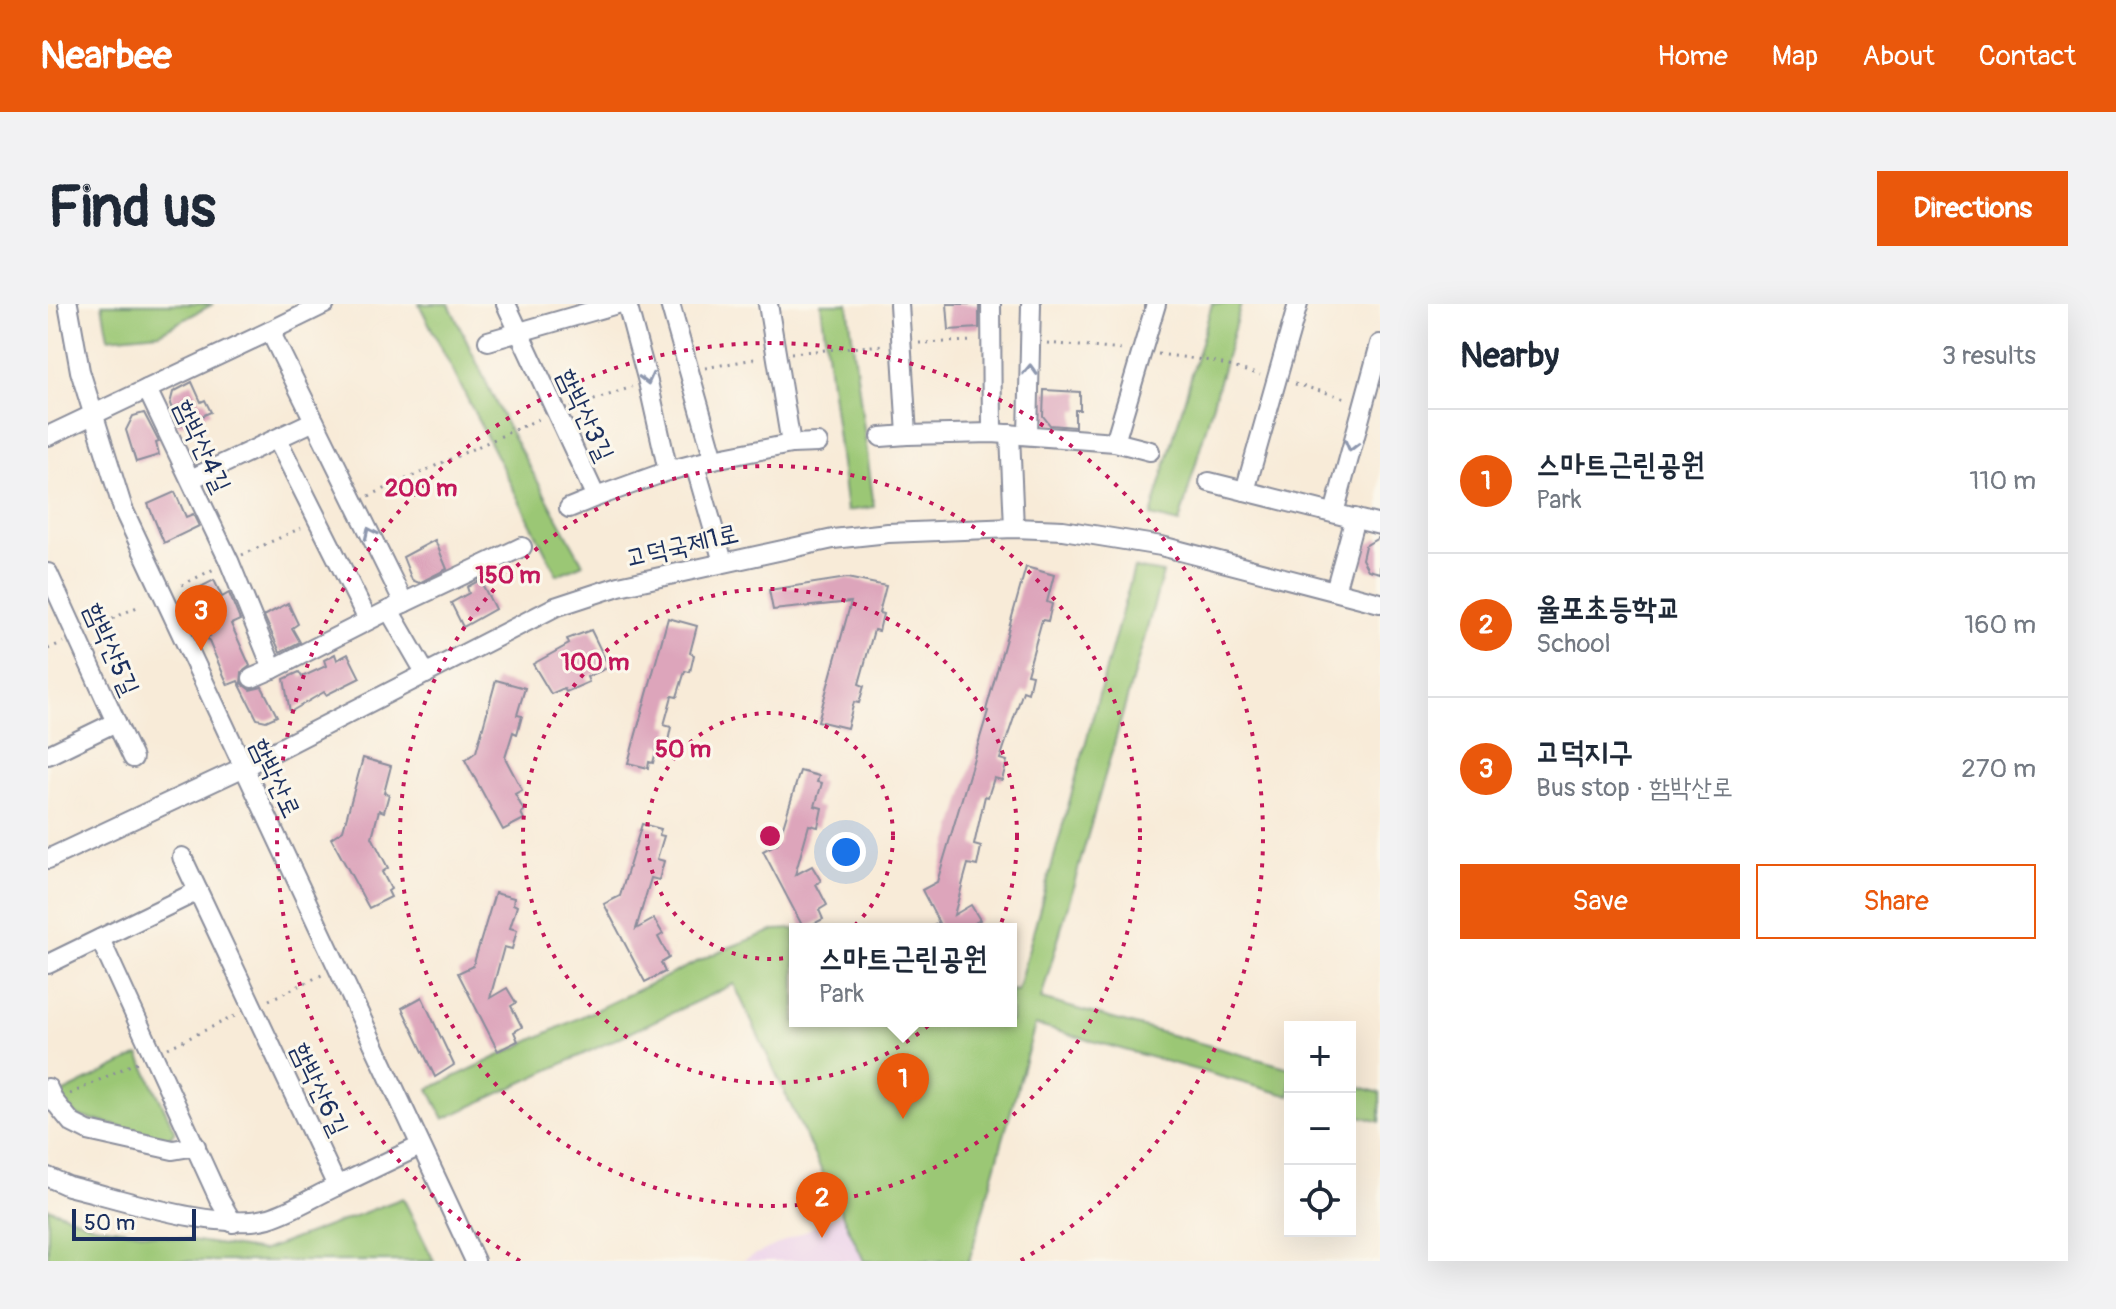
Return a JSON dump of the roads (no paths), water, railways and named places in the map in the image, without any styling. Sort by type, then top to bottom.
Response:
[{"type":"street","name":"함박산로","points":[[68,304],[80,371],[123,509],[475,1261]]},
{"type":"street","name":"함박산4길","points":[[273,669],[229,561],[147,389],[325,304]]},
{"type":"street","name":"함박산3길","points":[[506,304],[596,497],[668,471],[714,459],[791,444],[818,443]]},
{"type":"street","points":[[488,341],[617,304]]},
{"type":"street","points":[[627,304],[668,471]]},
{"type":"street","points":[[670,304],[714,459]]},
{"type":"street","points":[[768,304],[791,444]]},
{"type":"street","points":[[899,304],[907,435]]},
{"type":"street","points":[[991,304],[1010,434],[1014,528]]},
{"type":"street","points":[[1010,434],[1031,304]]},
{"type":"street","points":[[1115,442],[1156,304]]},
{"type":"street","points":[[1245,491],[1298,304]]},
{"type":"street","points":[[270,331],[356,502],[426,674]]},
{"type":"street","points":[[1334,513],[1380,344]]},
{"type":"street","points":[[48,436],[147,389]]},
{"type":"street","points":[[191,479],[314,421]]},
{"type":"street","points":[[881,437],[1010,434],[1115,442],[1150,451]]},
{"type":"street","points":[[277,439],[368,620]]},
{"type":"street","points":[[695,465],[723,562]]},
{"type":"street","points":[[1209,482],[1355,518],[1379,519]]},
{"type":"street","points":[[569,508],[596,497]]},
{"type":"street","points":[[1335,591],[1355,518]]},
{"type":"street","name":"고덕국제1로","points":[[48,859],[242,768],[555,607],[619,586],[846,538],[888,533],[1014,528],[1063,530],[1161,546],[1380,603]]},
{"type":"street","points":[[252,678],[522,547]]},
{"type":"street","name":"함박산5길","points":[[48,573],[116,722],[48,755]]},
{"type":"street","points":[[116,722],[133,758]]},
{"type":"street","name":"함박산6길","points":[[182,857],[337,1186]]},
{"type":"street","points":[[48,964],[198,891]]},
{"type":"street","points":[[100,939],[220,1201],[233,1223]]},
{"type":"street","points":[[51,1095],[72,1123],[88,1131],[173,1150],[196,1146]]},
{"type":"street","points":[[48,1177],[68,1186],[233,1223],[272,1217],[420,1146]]},
{"type":"place","name":"고덕지구","points":[[201,651]]},
{"type":"place","name":"스마트근린공원","points":[[903,1119]]},
{"type":"place","name":"율포초등학교","points":[[822,1238]]}]
